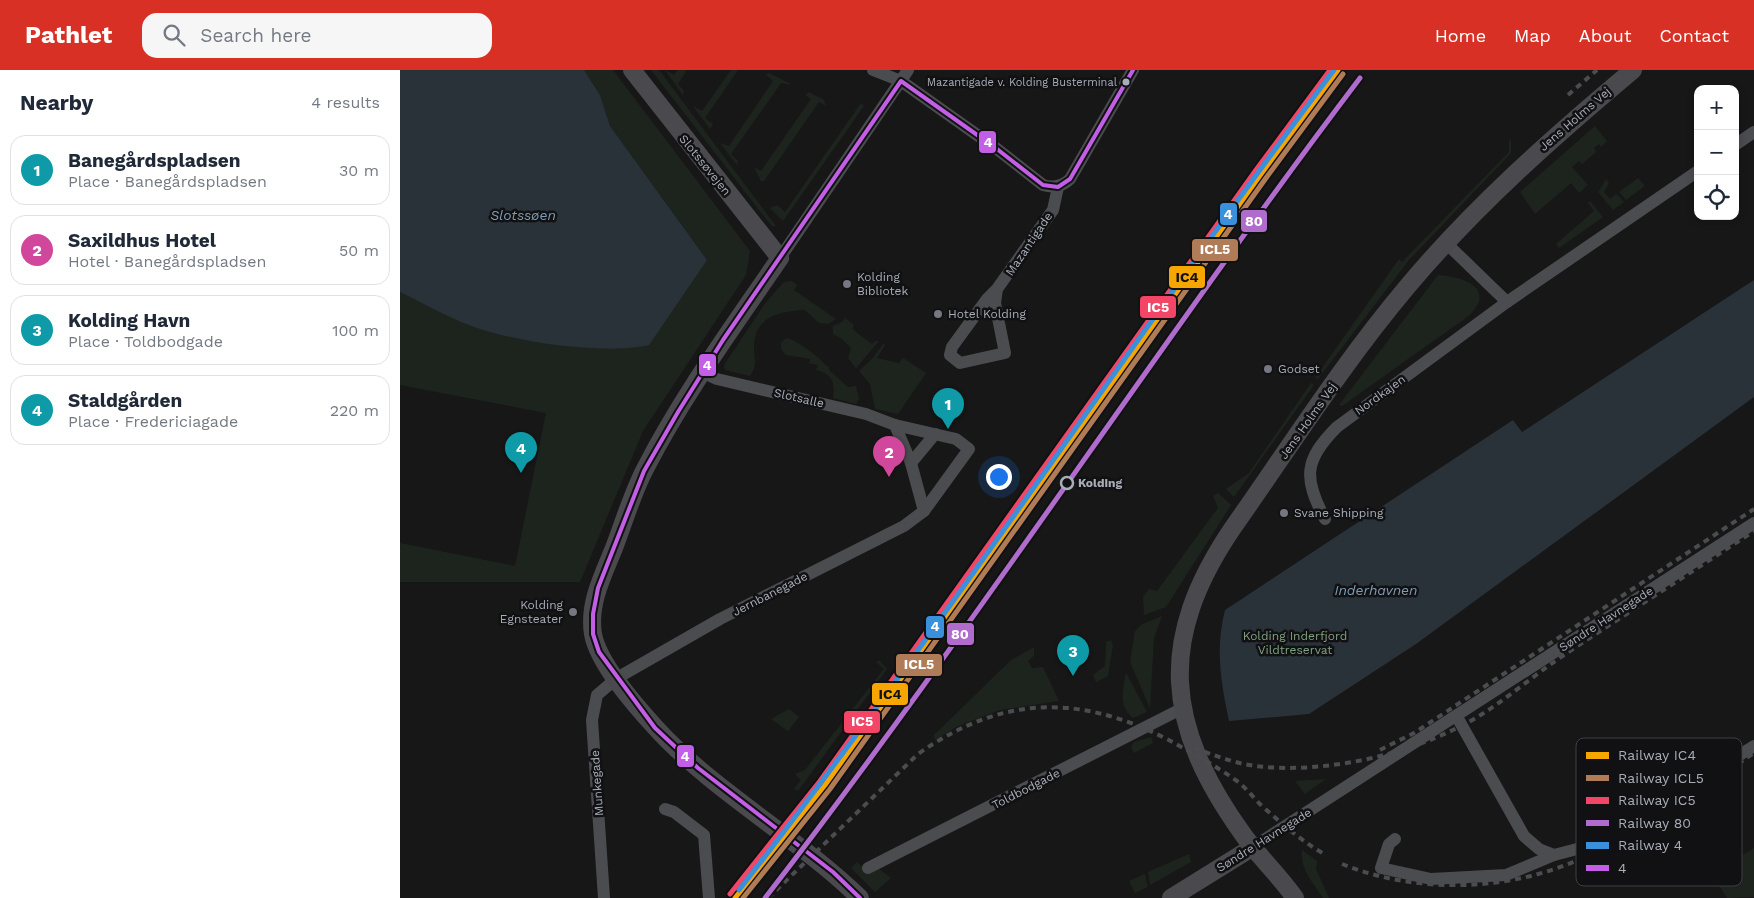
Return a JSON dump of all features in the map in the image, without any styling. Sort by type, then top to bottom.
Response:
[{"type":"main road","name":"Slotssøvejen","points":[[632,70],[780,258]]},
{"type":"main road","name":"Jens Holms Vej","points":[[1295,898],[1277,872],[1253,847],[1228,813],[1204,771],[1189,733],[1183,708],[1179,668],[1181,644],[1197,588],[1215,554],[1366,339],[1407,287],[1446,243],[1544,144],[1632,70]]},
{"type":"main road","points":[[780,258],[702,372],[644,471],[598,588],[592,614],[593,634],[599,652],[656,728],[685,756],[833,872],[860,898]]},
{"type":"main road","name":"Søndre Havnegade","points":[[1171,898],[1253,847]]},
{"type":"street","points":[[873,70],[901,81],[997,149],[1043,185],[1058,187],[1070,179],[1133,70]]},
{"type":"street","points":[[780,258],[908,70]]},
{"type":"street","points":[[1739,142],[1754,132]]},
{"type":"street","name":"Nordkajen","points":[[1325,519],[1312,488],[1310,470],[1316,450],[1337,427],[1507,302],[1694,174]]},
{"type":"street","name":"Mazantigade","points":[[997,289],[995,304],[1005,353],[960,363],[950,355],[952,347],[987,299],[997,289],[1053,210],[1058,187]]},
{"type":"street","points":[[1446,243],[1507,302]]},
{"type":"street","name":"Slotsalle","points":[[702,372],[717,380],[866,414],[895,425],[956,439],[969,449]]},
{"type":"street","points":[[895,425],[911,463],[924,511]]},
{"type":"street","points":[[911,463],[935,434]]},
{"type":"street","name":"Jernbanegade","points":[[617,678],[685,641],[720,619],[904,526],[924,511],[969,449]]},
{"type":"street","name":"Søndre Havnegade","points":[[1253,847],[1754,523]]},
{"type":"street","name":"Munkegade","points":[[604,898],[592,720],[598,695],[617,678]]},
{"type":"street","name":"Toldbodgade","points":[[868,868],[1183,708]]},
{"type":"street","points":[[1457,716],[1524,836],[1539,849],[1554,855]]},
{"type":"street","points":[[1742,754],[1754,746]]},
{"type":"street","points":[[665,809],[674,812],[704,834],[709,898]]},
{"type":"street","points":[[1394,839],[1389,844],[1381,868],[1431,879],[1507,878],[1554,855],[1576,849]]},
{"type":"shaded area","points":[[584,70],[613,70],[750,251],[746,275],[643,431],[580,582],[400,582],[400,543],[515,566],[546,413],[400,385],[400,292],[454,318],[496,333],[551,344],[621,348],[707,260],[610,126],[600,95]]},
{"type":"shaded area","points":[[651,70],[659,70],[776,226],[772,226],[766,219]]},
{"type":"shaded area","points":[[665,70],[674,75],[678,70],[687,70],[678,84],[684,91],[683,95]]},
{"type":"shaded area","points":[[731,70],[738,70],[705,118],[713,124],[710,129],[693,106],[702,111]]},
{"type":"shaded area","points":[[769,73],[790,85],[781,83],[731,154],[738,161],[737,165],[720,143],[729,146],[773,81],[766,75]]},
{"type":"shaded area","points":[[809,92],[824,100],[826,106],[819,102],[764,181],[761,181],[754,167],[761,171],[811,99],[805,95]]},
{"type":"shaded area","points":[[861,103],[864,106],[783,221],[770,208],[777,205],[785,212]]},
{"type":"shaded area","points":[[1595,126],[1607,141],[1601,147],[1599,144],[1594,148],[1596,152],[1582,164],[1579,161],[1572,167],[1588,185],[1579,193],[1571,183],[1535,214],[1520,192]]},
{"type":"shaded area","points":[[1511,139],[1511,153],[1409,260],[1318,379],[1315,378],[1399,259],[1402,262],[1509,152],[1509,141]]},
{"type":"shaded area","points":[[1638,178],[1645,186],[1626,200],[1619,192]]},
{"type":"shaded area","points":[[1606,179],[1609,183],[1604,192],[1610,199],[1617,194],[1624,202],[1613,210],[1598,192]]},
{"type":"shaded area","points":[[1590,201],[1603,217],[1559,248],[1556,244],[1594,211],[1588,203]]},
{"type":"shaded area","points":[[1438,275],[1458,278],[1472,284],[1477,289],[1479,302],[1470,315],[1342,406],[1339,405]]},
{"type":"shaded area","points":[[792,281],[797,285],[794,290],[836,319],[828,324],[819,323],[805,310],[787,312],[770,317],[759,328],[755,337],[755,365],[750,376],[725,370],[724,365],[766,302],[784,282]]},
{"type":"shaded area","points":[[845,318],[854,325],[852,329],[872,344],[875,341],[879,341],[856,368],[848,358],[851,348],[842,339],[833,334],[833,326],[842,322]]},
{"type":"shaded area","points":[[786,338],[802,345],[814,354],[848,387],[856,386],[859,399],[856,404],[833,398],[834,387],[832,379],[816,370],[818,365],[809,363],[811,359],[786,355],[781,349],[781,343]]},
{"type":"shaded area","points":[[883,344],[885,345],[877,358],[899,363],[903,358],[926,373],[898,414],[875,409],[870,384],[859,371],[872,359]]},
{"type":"shaded area","points":[[1311,383],[1314,385],[1234,497],[1226,489],[1249,473]]},
{"type":"shaded area","points":[[1218,493],[1231,505],[1166,607],[1144,615],[1143,597],[1149,589],[1157,591],[1218,508],[1213,496]]},
{"type":"shaded area","points":[[1162,616],[1154,638],[1150,708],[1130,662],[1135,631],[1142,624]]},
{"type":"shaded area","points":[[1111,640],[1113,645],[1108,676],[1096,682],[1093,675],[1105,666],[1106,642]]},
{"type":"shaded area","points":[[1034,647],[1034,656],[1028,661],[1032,668],[1043,667],[1059,701],[1000,710],[956,727],[935,740],[934,735],[1011,660]]},
{"type":"shaded area","points":[[879,660],[887,669],[798,791],[794,789],[801,780],[795,774],[805,770],[884,669],[876,662]]},
{"type":"shaded area","points":[[1126,673],[1147,712],[1133,718],[1123,703]]},
{"type":"shaded area","points":[[789,709],[799,717],[788,731],[771,719]]},
{"type":"shaded area","points":[[1151,737],[1153,743],[1134,753],[1131,747],[1134,742]]},
{"type":"shaded area","points":[[1326,779],[1305,794],[1295,781]]},
{"type":"shaded area","points":[[1754,848],[1754,897],[1727,898],[1720,886],[1742,886],[1742,855]]},
{"type":"shaded area","points":[[1302,850],[1317,861],[1316,869],[1329,898],[1323,898],[1308,875],[1303,863]]},
{"type":"shaded area","points":[[1189,854],[1191,862],[1150,885],[1148,872]]},
{"type":"shaded area","points":[[857,862],[868,872],[879,869],[891,878],[875,892],[851,868]]},
{"type":"shaded area","points":[[1145,874],[1148,887],[1135,893],[1129,881]]},
{"type":"water","name":"Slotssøen","points":[[400,70],[584,70],[600,95],[610,126],[707,260],[649,345],[630,348],[583,348],[509,337],[487,331],[443,314],[400,292]]},
{"type":"water","name":"Inderhavnen","points":[[1754,280],[1754,397],[1416,644],[1309,714],[1229,721],[1220,666],[1220,638],[1225,610],[1513,420],[1522,432]]},
{"type":"railway","points":[[1568,95],[1597,70]]},
{"type":"railway","points":[[1380,750],[1414,733],[1754,509]]},
{"type":"railway","points":[[1194,748],[1247,765],[1284,768],[1314,767],[1375,757],[1435,738],[1462,726],[1487,711],[1570,651],[1754,531]]},
{"type":"railway","points":[[768,898],[918,754],[952,733],[985,719],[1018,710],[1050,707],[1083,710],[1116,718],[1150,731],[1185,749],[1237,781],[1283,825],[1324,854]]},
{"type":"railway","points":[[1742,761],[1754,753]]},
{"type":"railway","points":[[1342,864],[1400,881],[1462,885],[1524,878],[1576,860]]},
{"type":"rail line","name":"IC5","points":[[730,894],[820,781],[1256,170],[1330,70]]},
{"type":"rail line","name":"4","points":[[739,890],[891,687],[1185,274],[1334,70]]},
{"type":"rail line","name":"IC4","points":[[735,898],[825,785],[1261,174],[1338,70]]},
{"type":"rail line","name":"ICL5","points":[[743,898],[830,789],[1266,178],[1343,74]]},
{"type":"rail line","name":"80","points":[[765,898],[917,695],[1210,282],[1360,78]]},
{"type":"transit line","name":"4","points":[[860,898],[833,872],[698,768],[655,728],[599,652],[593,634],[593,614],[598,588],[644,471],[678,412],[723,340],[901,81],[997,149],[1043,185],[1058,187],[1070,179],[1133,70]]},
{"type":"place","name":"Mazantigade v. Kolding Busterminal","points":[[1126,82]]},
{"type":"place","name":"Kolding Bibliotek","points":[[847,284]]},
{"type":"place","name":"Hotel Kolding","points":[[938,314]]},
{"type":"place","name":"Godset","points":[[1268,369]]},
{"type":"place","name":"Banegårdspladsen","points":[[948,429]]},
{"type":"place","name":"Staldgården","points":[[521,473]]},
{"type":"place","name":"Saxildhus Hotel","points":[[889,477]]},
{"type":"place","name":"Kolding","points":[[1067,483]]},
{"type":"place","name":"Svane Shipping","points":[[1284,513]]},
{"type":"place","name":"Kolding Egnsteater","points":[[573,612]]},
{"type":"place","name":"Kolding Havn","points":[[1073,676]]},
{"type":"park label","name":"Kolding Inderfjord Vildtreservat","points":[[1295,643]]}]
